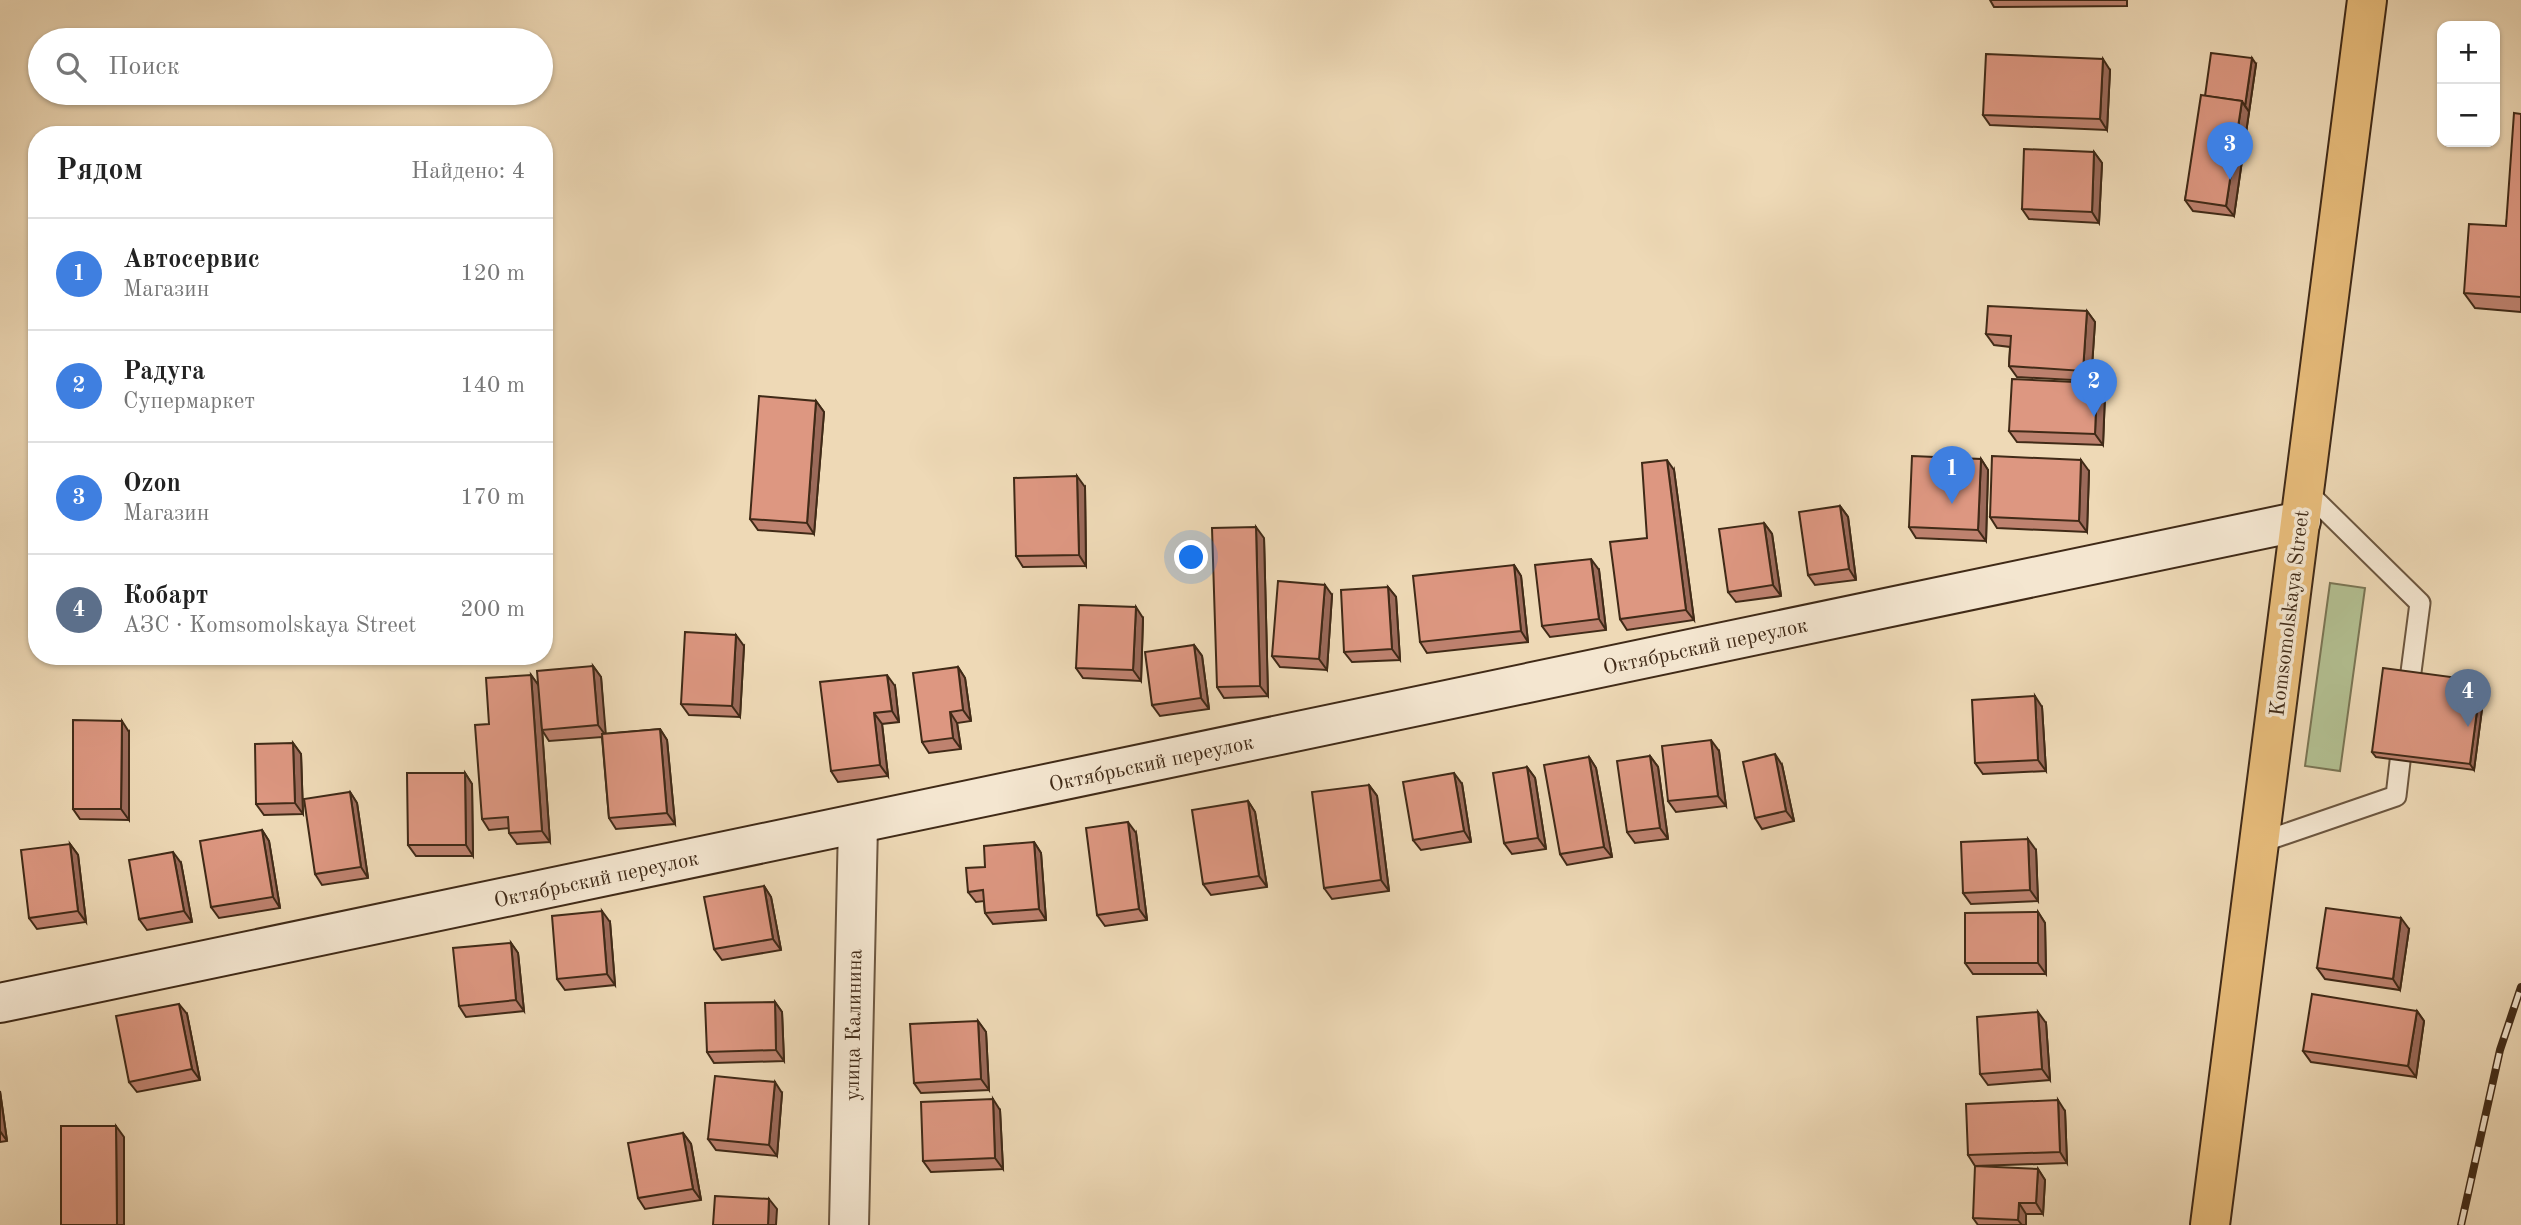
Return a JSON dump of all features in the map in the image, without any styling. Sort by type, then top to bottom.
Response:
[{"type":"main road","name":"Komsomolskaya Street","points":[[2210,1225],[2367,0]]},
{"type":"street","name":"Октябрьский переулок","points":[[0,1003],[858,825],[2302,505]]},
{"type":"street","name":"улица Калинина","points":[[849,1225],[858,825]]},
{"type":"lane","points":[[2259,843],[2396,796],[2420,603],[2302,505]]},
{"type":"green space","points":[[2330,583],[2365,588],[2340,771],[2305,766]]},
{"type":"building","points":[[2211,53],[2252,58],[2245,106],[2242,101],[2205,96]]},
{"type":"building","points":[[1986,54],[2103,59],[2100,119],[1983,115]]},
{"type":"building","points":[[2201,95],[2242,101],[2226,206],[2185,200]]},
{"type":"building","points":[[2514,113],[2521,114],[2521,297],[2464,293],[2469,224],[2506,226]]},
{"type":"building","points":[[2024,149],[2094,152],[2092,212],[2022,209]]},
{"type":"building","points":[[1988,306],[2087,311],[2083,371],[2009,366],[2011,336],[1986,334]]},
{"type":"building","points":[[2012,379],[2097,383],[2095,434],[2009,431]]},
{"type":"building","points":[[759,396],[816,401],[807,523],[750,519]]},
{"type":"building","points":[[1912,456],[1981,459],[1978,530],[1909,527]]},
{"type":"building","points":[[1992,456],[2081,460],[2079,521],[1990,517]]},
{"type":"building","points":[[1667,460],[1686,610],[1620,619],[1610,542],[1647,538],[1642,463]]},
{"type":"building","points":[[1077,476],[1079,555],[1016,556],[1014,478]]},
{"type":"building","points":[[1840,506],[1849,569],[1808,575],[1799,512]]},
{"type":"building","points":[[1764,523],[1773,585],[1728,592],[1719,529]]},
{"type":"building","points":[[1256,527],[1260,686],[1217,687],[1212,528]]},
{"type":"building","points":[[1591,559],[1599,619],[1542,626],[1535,565]]},
{"type":"building","points":[[1514,565],[1521,631],[1420,642],[1413,576]]},
{"type":"building","points":[[1278,581],[1325,585],[1319,659],[1272,656]]},
{"type":"building","points":[[1388,587],[1392,649],[1344,652],[1341,590]]},
{"type":"building","points":[[1079,605],[1136,607],[1133,670],[1076,668]]},
{"type":"building","points":[[685,632],[736,635],[732,706],[681,704]]},
{"type":"building","points":[[1194,645],[1201,698],[1152,705],[1145,652]]},
{"type":"building","points":[[593,666],[598,725],[542,730],[537,671]]},
{"type":"building","points":[[958,667],[963,710],[950,712],[953,738],[922,742],[913,673]]},
{"type":"building","points":[[2383,668],[2481,681],[2470,764],[2372,752]]},
{"type":"building","points":[[531,675],[542,831],[509,833],[508,817],[482,819],[475,725],[489,724],[486,678]]},
{"type":"building","points":[[887,675],[892,711],[874,713],[880,765],[831,771],[820,682]]},
{"type":"building","points":[[2035,696],[2038,760],[1975,763],[1972,700]]},
{"type":"building","points":[[73,720],[122,721],[121,809],[73,809]]},
{"type":"building","points":[[660,729],[667,813],[609,818],[602,734]]},
{"type":"building","points":[[1711,740],[1718,796],[1668,801],[1662,746]]},
{"type":"building","points":[[293,743],[295,803],[256,804],[255,744]]},
{"type":"building","points":[[1775,754],[1786,811],[1755,818],[1743,762]]},
{"type":"building","points":[[1650,756],[1660,828],[1627,832],[1617,761]]},
{"type":"building","points":[[1589,757],[1604,847],[1560,854],[1544,765]]},
{"type":"building","points":[[1527,767],[1538,838],[1504,843],[1493,773]]},
{"type":"building","points":[[407,773],[465,773],[466,845],[408,845]]},
{"type":"building","points":[[1454,773],[1464,831],[1413,840],[1403,782]]},
{"type":"building","points":[[1369,785],[1381,880],[1324,888],[1312,792]]},
{"type":"building","points":[[350,792],[361,867],[315,874],[304,799]]},
{"type":"building","points":[[1248,801],[1259,876],[1203,884],[1192,810]]},
{"type":"building","points":[[1128,822],[1139,909],[1097,915],[1086,828]]},
{"type":"building","points":[[262,830],[273,897],[211,907],[200,841]]},
{"type":"building","points":[[2028,839],[2030,890],[1963,893],[1961,842]]},
{"type":"building","points":[[1034,842],[1039,909],[985,913],[983,890],[968,892],[966,868],[985,867],[984,846]]},
{"type":"building","points":[[70,844],[78,911],[29,918],[21,850]]},
{"type":"building","points":[[173,852],[184,911],[139,919],[129,860]]},
{"type":"building","points":[[764,886],[773,939],[714,949],[704,897]]},
{"type":"building","points":[[2326,908],[2401,918],[2393,979],[2317,968]]},
{"type":"building","points":[[602,911],[607,974],[557,979],[552,916]]},
{"type":"building","points":[[2038,912],[2038,963],[1965,963],[1965,913]]},
{"type":"building","points":[[511,943],[516,1000],[459,1006],[453,948]]},
{"type":"building","points":[[2312,994],[2417,1011],[2408,1066],[2303,1051]]},
{"type":"building","points":[[775,1002],[776,1050],[707,1052],[705,1003]]},
{"type":"building","points":[[179,1004],[192,1069],[129,1082],[116,1016]]},
{"type":"building","points":[[2038,1012],[2042,1069],[1980,1074],[1977,1017]]},
{"type":"building","points":[[978,1021],[981,1079],[914,1083],[910,1024]]},
{"type":"building","points":[[715,1076],[775,1082],[769,1145],[708,1139]]},
{"type":"building","points":[[993,1099],[995,1158],[923,1161],[921,1102]]},
{"type":"building","points":[[2058,1100],[2060,1152],[1968,1155],[1966,1104]]},
{"type":"building","points":[[61,1126],[116,1126],[117,1225],[61,1225]]},
{"type":"building","points":[[683,1133],[693,1189],[638,1198],[628,1143]]},
{"type":"building","points":[[1975,1166],[2038,1169],[2036,1203],[2019,1203],[2018,1220],[1973,1218]]},
{"type":"building","points":[[715,1196],[769,1199],[768,1225],[713,1225]]},
{"type":"railway","points":[[2461,1225],[2500,1050],[2521,987]]},
{"type":"place","name":"Ozon","points":[[2230,180]]},
{"type":"place","name":"Радуга","points":[[2094,417]]},
{"type":"place","name":"Автосервис","points":[[1952,504]]},
{"type":"place","name":"Кобарт","points":[[2468,727]]}]
